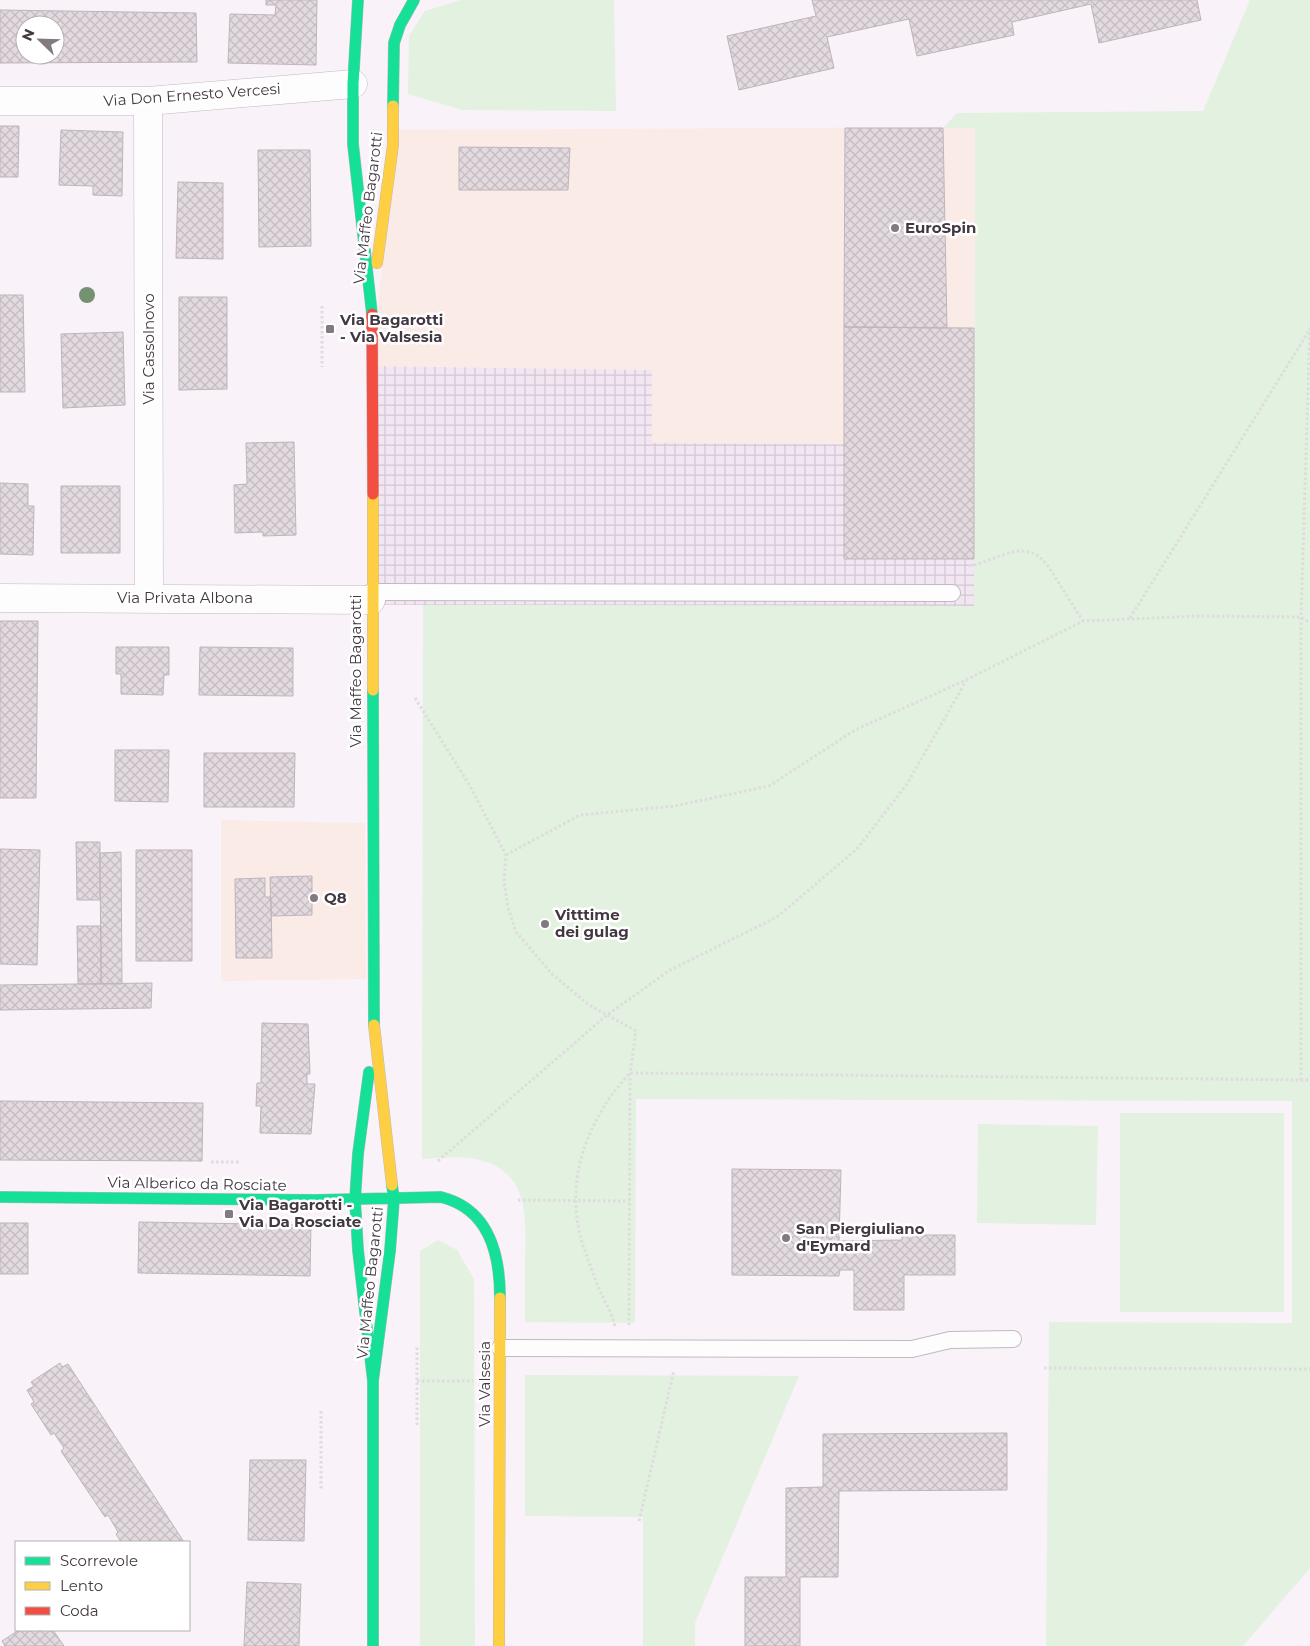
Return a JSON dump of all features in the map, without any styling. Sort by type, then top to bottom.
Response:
[{"type":"street","name":"Via Maffeo Bagarotti","points":[[358,0],[353,84],[353,144],[372,304],[371,596],[374,1038],[394,1198],[390,1250],[374,1381],[374,1646]]},
{"type":"street","name":"Via Maffeo Bagarotti","points":[[372,304],[392,145],[394,43],[400,25],[414,0]]},
{"type":"street","name":"Via Don Ernesto Vercesi","points":[[0,101],[148,101],[353,84]]},
{"type":"street","name":"Via Cassolnovo","points":[[148,101],[149,598]]},
{"type":"street","name":"Via Privata Albona","points":[[0,598],[371,596]]},
{"type":"street","name":"Via Maffeo Bagarotti","points":[[374,1038],[358,1154],[355,1200],[358,1250],[374,1381]]},
{"type":"street","name":"Via Alberico da Rosciate","points":[[0,1197],[355,1200],[394,1198]]},
{"type":"street","name":"Via Valsesia","points":[[394,1198],[449,1198],[466,1208],[484,1226],[491,1237],[499,1267],[499,1646]]},
{"type":"lane","points":[[371,596],[952,592]]},
{"type":"lane","points":[[500,1348],[912,1349],[950,1340],[1013,1339]]},
{"type":"path","points":[[322,306],[322,367]]},
{"type":"path","points":[[1302,1080],[1301,617],[1310,326]]},
{"type":"path","points":[[1130,619],[1310,330]]},
{"type":"path","points":[[969,566],[985,563],[1013,551],[1024,550],[1032,552],[1042,557],[1083,621]]},
{"type":"path","points":[[506,856],[580,815],[675,806],[769,786],[855,730],[966,680],[1083,621],[1199,616],[1301,617],[1310,622]]},
{"type":"path","points":[[438,1161],[607,1015],[670,970],[777,916],[857,849],[907,784],[966,680]]},
{"type":"path","points":[[415,698],[470,786],[506,856],[504,881],[508,908],[516,932],[552,974],[589,1005],[636,1031],[630,1073],[629,1329]]},
{"type":"path","points":[[630,1073],[1310,1080]]},
{"type":"path","points":[[615,1329],[578,1230],[574,1200],[582,1156],[590,1132],[606,1102],[630,1073]]},
{"type":"path","points":[[211,1162],[241,1162]]},
{"type":"path","points":[[518,1200],[629,1201]]},
{"type":"path","points":[[417,1347],[417,1425]]},
{"type":"path","points":[[1044,1368],[1310,1369]]},
{"type":"path","points":[[640,1521],[674,1370]]},
{"type":"path","points":[[417,1381],[478,1380]]},
{"type":"path","points":[[320,1412],[321,1490]]},
{"type":"shaded area","points":[[975,127],[974,445],[651,443],[652,370],[373,366],[394,130]]},
{"type":"shaded area","points":[[373,366],[652,370],[652,443],[974,445],[974,606],[373,605]]},
{"type":"shaded area","points":[[221,820],[365,823],[366,979],[221,981]]},
{"type":"green space","points":[[460,0],[614,0],[616,111],[462,110],[408,94],[409,36],[425,11]]},
{"type":"green space","points":[[1250,0],[1310,0],[1310,1568],[1243,1646],[1046,1646],[1049,1322],[1292,1323],[1292,1101],[636,1099],[635,1323],[525,1322],[525,1226],[524,1211],[516,1185],[507,1174],[495,1166],[472,1158],[422,1159],[423,605],[974,606],[975,128],[943,128],[957,113],[1203,111]]},
{"type":"green space","points":[[1120,1113],[1284,1113],[1284,1312],[1120,1312]]},
{"type":"green space","points":[[978,1124],[1098,1126],[1096,1225],[977,1223]]},
{"type":"green space","points":[[438,1240],[457,1250],[474,1279],[475,1646],[420,1646],[420,1251]]},
{"type":"green space","points":[[525,1375],[799,1376],[695,1623],[695,1646],[643,1646],[643,1517],[525,1516]]},
{"type":"building","points":[[266,0],[317,0],[316,65],[228,63],[230,14],[275,15],[276,5],[266,5]]},
{"type":"building","points":[[812,0],[1197,0],[1201,20],[1099,43],[1091,4],[1012,22],[1014,35],[917,56],[909,19],[827,37],[834,68],[739,90],[727,36],[816,16]]},
{"type":"building","points":[[0,10],[196,13],[197,62],[65,63],[65,15],[15,15],[15,63],[0,63]]},
{"type":"building","points":[[0,126],[19,126],[18,177],[0,177]]},
{"type":"building","name":"EuroSpin","points":[[845,128],[943,128],[947,328],[844,327]]},
{"type":"building","points":[[61,130],[123,132],[122,196],[93,195],[93,186],[59,185]]},
{"type":"building","points":[[459,147],[570,148],[568,190],[459,190]]},
{"type":"building","points":[[258,150],[310,150],[311,246],[259,247]]},
{"type":"building","points":[[178,182],[223,183],[223,259],[176,258]]},
{"type":"building","points":[[0,295],[23,295],[25,392],[0,392]]},
{"type":"building","points":[[179,297],[227,297],[227,389],[179,390]]},
{"type":"building","points":[[844,327],[974,328],[974,559],[844,559]]},
{"type":"building","points":[[123,332],[125,405],[63,408],[61,334]]},
{"type":"building","points":[[294,442],[296,535],[263,536],[263,532],[235,533],[234,485],[247,484],[246,443]]},
{"type":"building","points":[[0,483],[28,484],[28,506],[34,506],[33,555],[0,554]]},
{"type":"building","points":[[61,486],[120,486],[120,553],[61,553]]},
{"type":"building","points":[[0,621],[38,621],[36,798],[0,798]]},
{"type":"building","points":[[116,647],[169,647],[169,675],[164,675],[163,695],[121,694],[121,674],[116,674]]},
{"type":"building","points":[[200,647],[293,648],[293,696],[199,695]]},
{"type":"building","points":[[115,750],[169,750],[168,802],[115,801]]},
{"type":"building","points":[[204,753],[295,753],[294,807],[204,807]]},
{"type":"building","points":[[76,842],[100,842],[100,900],[77,900]]},
{"type":"building","points":[[0,849],[40,850],[37,965],[0,964]]},
{"type":"building","points":[[136,850],[192,850],[192,961],[136,961]]},
{"type":"building","points":[[121,852],[122,984],[101,984],[100,853]]},
{"type":"building","points":[[312,876],[312,915],[271,916],[270,877]]},
{"type":"building","points":[[265,878],[265,897],[271,897],[272,958],[236,958],[235,879]]},
{"type":"building","points":[[77,926],[101,926],[101,984],[78,984]]},
{"type":"building","points":[[152,983],[151,1008],[0,1010],[0,985]]},
{"type":"building","points":[[262,1023],[308,1024],[310,1074],[307,1074],[307,1084],[315,1084],[311,1134],[260,1133],[261,1106],[256,1106],[257,1083],[261,1083]]},
{"type":"building","points":[[0,1101],[203,1103],[202,1161],[0,1160]]},
{"type":"building","name":"San Piergiuliano d'Eymard","points":[[732,1169],[841,1170],[839,1241],[902,1240],[902,1235],[955,1235],[955,1275],[904,1275],[904,1310],[854,1310],[854,1270],[840,1270],[839,1276],[732,1275]]},
{"type":"building","points":[[139,1222],[311,1225],[310,1276],[138,1273]]},
{"type":"building","points":[[0,1223],[28,1223],[28,1274],[0,1274]]},
{"type":"building","points":[[60,1363],[62,1367],[68,1364],[183,1541],[120,1541],[116,1534],[118,1532],[108,1515],[105,1517],[61,1451],[64,1448],[54,1433],[51,1435],[31,1404],[34,1402],[27,1390],[34,1386],[31,1382]]},
{"type":"building","points":[[1007,1433],[1007,1490],[839,1491],[838,1577],[800,1577],[800,1646],[745,1646],[745,1577],[786,1577],[786,1488],[823,1487],[823,1434]]},
{"type":"building","points":[[250,1460],[306,1460],[304,1541],[248,1540]]},
{"type":"building","points":[[247,1582],[301,1584],[299,1646],[244,1646]]},
{"type":"building","points":[[17,1631],[54,1631],[64,1646],[5,1646],[2,1641]]},
{"type":"traffic: fast","points":[[358,0],[353,84],[353,144],[372,314]]},
{"type":"traffic: fast","points":[[393,106],[394,43],[400,25],[414,0]]},
{"type":"traffic: fast","points":[[373,690],[374,1025]]},
{"type":"traffic: fast","points":[[369,1072],[358,1154],[355,1200],[358,1250],[373,1381],[373,1646]]},
{"type":"traffic: fast","points":[[373,1381],[390,1251],[394,1199],[392,1185]]},
{"type":"traffic: fast","points":[[0,1197],[315,1200],[441,1197],[457,1203],[481,1222],[494,1249],[498,1265],[500,1298]]},
{"type":"traffic: slow","points":[[377,263],[393,145],[393,106]]},
{"type":"traffic: slow","points":[[373,494],[373,690]]},
{"type":"traffic: slow","points":[[374,1025],[392,1185]]},
{"type":"traffic: slow","points":[[499,1646],[500,1298]]},
{"type":"traffic: jam","points":[[372,314],[373,494]]},
{"type":"place","name":"EuroSpin","points":[[895,228]]},
{"type":"place","name":"Via Bagarotti - Via Valsesia","points":[[330,329]]},
{"type":"place","name":"Q8","points":[[314,898]]},
{"type":"place","name":"Vitttime dei gulag","points":[[545,924]]},
{"type":"place","name":"Via Bagarotti - Via Da Rosciate","points":[[229,1214]]},
{"type":"place","name":"San Piergiuliano d'Eymard","points":[[786,1238]]}]
